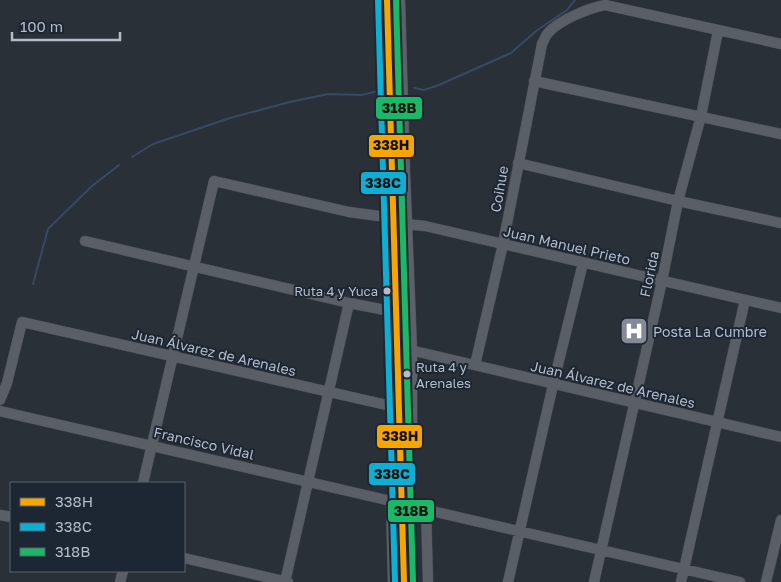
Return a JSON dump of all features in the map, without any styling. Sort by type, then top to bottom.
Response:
[{"type":"main road","points":[[387,0],[400,221],[410,350],[401,502],[413,582]]},
{"type":"main road","points":[[398,0],[400,221],[396,309],[404,582]]},
{"type":"street","name":"Coihue","points":[[475,366],[503,244],[542,44],[548,34],[560,23],[592,8],[606,5],[718,31]]},
{"type":"street","points":[[718,31],[781,44]]},
{"type":"street","name":"Florida","points":[[594,582],[662,281],[678,201],[701,116],[718,31]]},
{"type":"street","points":[[534,81],[781,134]]},
{"type":"street","points":[[518,163],[781,223]]},
{"type":"street","name":"Juan Manuel Prieto","points":[[194,266],[214,181],[349,212],[425,226],[583,264],[781,308]]},
{"type":"street","points":[[85,242],[349,303],[385,310],[396,309]]},
{"type":"street","points":[[508,582],[553,384],[583,264]]},
{"type":"street","points":[[143,482],[194,266]]},
{"type":"street","points":[[680,582],[745,300]]},
{"type":"street","points":[[185,558],[286,582],[349,303]]},
{"type":"street","name":"Juan Álvarez de Arenales","points":[[0,400],[7,383],[22,322],[400,408]]},
{"type":"street","name":"Juan Álvarez de Arenales","points":[[410,350],[781,437]]},
{"type":"street","name":"Francisco Vidal","points":[[0,411],[308,483],[401,502],[740,582]]},
{"type":"street","points":[[392,582],[401,502]]},
{"type":"street","points":[[426,508],[428,582]]},
{"type":"street","points":[[766,582],[781,520]]},
{"type":"waterway","points":[[414,88],[424,90],[439,85],[511,53],[536,31],[567,10],[575,0]]},
{"type":"waterway","points":[[132,157],[153,144],[230,118],[328,94],[361,95],[383,90]]},
{"type":"waterway","points":[[33,284],[48,229],[92,186],[119,165]]},
{"type":"transit line","name":"338C","points":[[378,0],[395,582]]},
{"type":"transit line","name":"338H","points":[[387,0],[404,582]]},
{"type":"transit line","name":"318B","points":[[396,0],[413,582]]},
{"type":"place","name":"Ruta 4 y Yuca","points":[[387,291]]},
{"type":"place","name":"Posta La Cumbre","points":[[634,331]]},
{"type":"place","name":"Ruta 4 y Arenales","points":[[407,374]]}]
